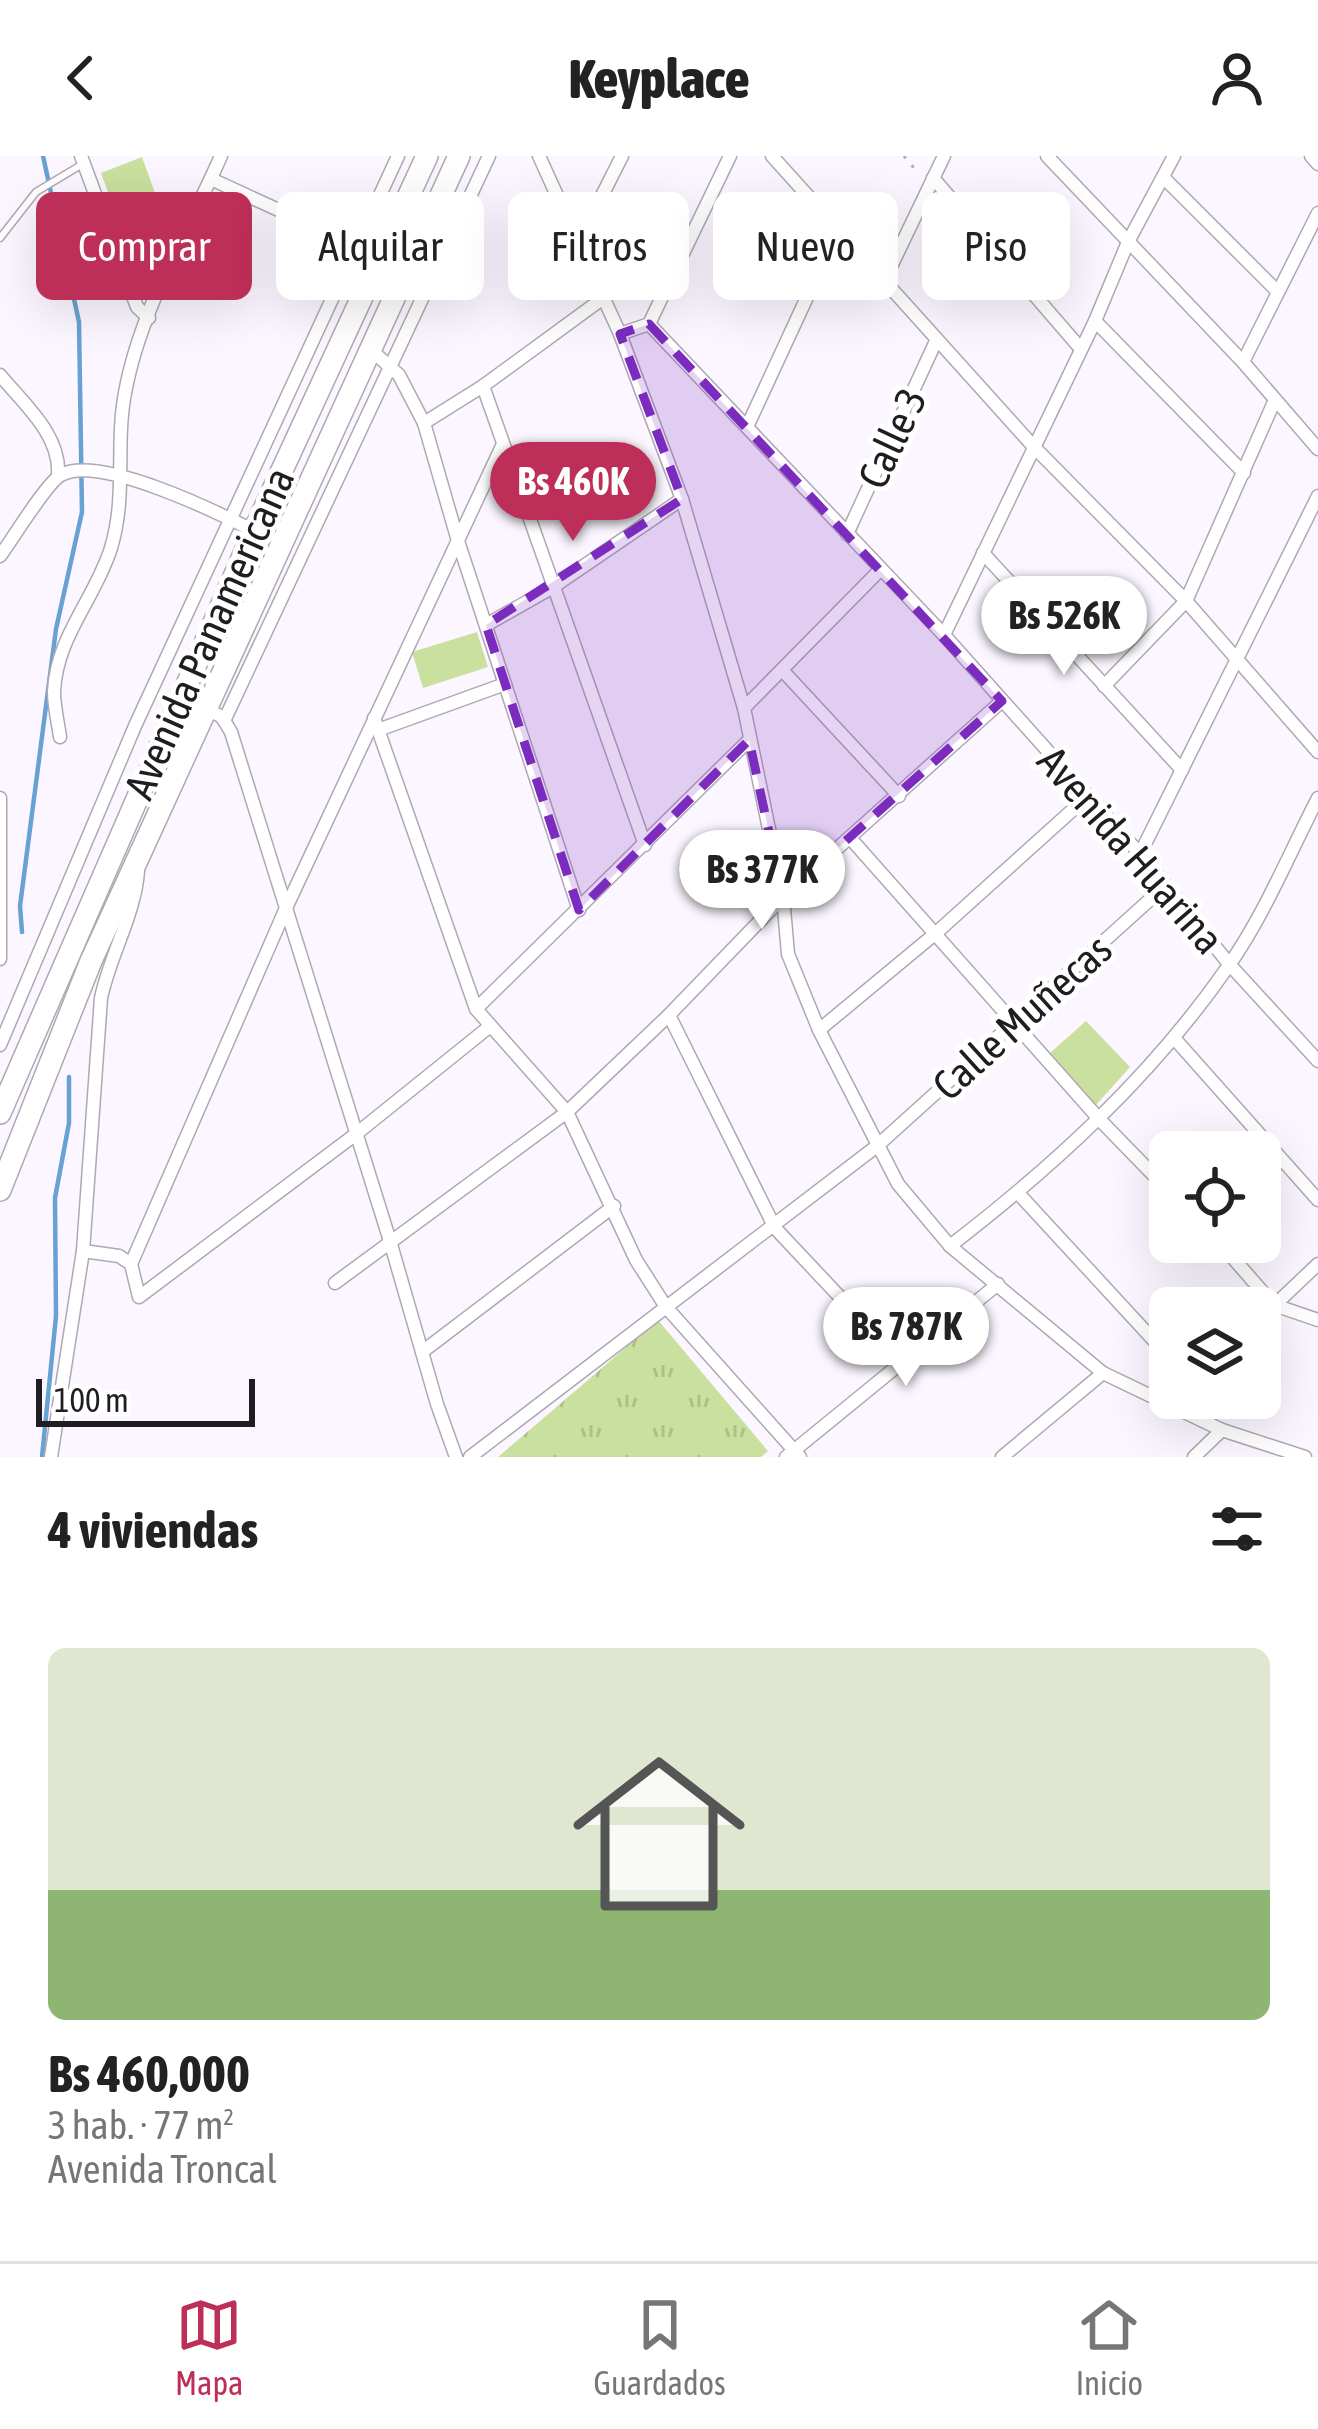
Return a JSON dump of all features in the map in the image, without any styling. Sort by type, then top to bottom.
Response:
[{"type":"highway","name":"Avenida Panamericana","points":[[0,1113],[254,532],[427,156]]},
{"type":"highway","name":"Avenida Panamericana","points":[[0,1190],[91,961],[139,858],[216,715],[370,350],[459,156]]},
{"type":"street","points":[[100,156],[82,160],[136,308],[149,318]]},
{"type":"street","points":[[60,737],[54,694],[58,661],[111,548],[123,477],[123,400],[131,364],[176,250],[221,156]]},
{"type":"street","name":"Avenida Panamericana","points":[[382,192],[398,156]]},
{"type":"street","points":[[456,1457],[286,908],[216,715],[489,156]]},
{"type":"street","points":[[539,156],[555,192]]},
{"type":"street","points":[[604,192],[622,156]]},
{"type":"street","points":[[620,334],[649,324],[730,156]]},
{"type":"street","points":[[772,156],[806,192]]},
{"type":"street","points":[[898,252],[944,156]]},
{"type":"street","points":[[1047,156],[1243,362],[1318,449]]},
{"type":"street","points":[[944,635],[1095,321],[1128,242],[1174,156]]},
{"type":"street","points":[[1311,156],[1318,164]]},
{"type":"street","points":[[1164,178],[1278,292]]},
{"type":"street","points":[[211,179],[276,209]]},
{"type":"street","points":[[931,182],[1081,349]]},
{"type":"street","points":[[1243,362],[1318,213]]},
{"type":"street","points":[[898,295],[1034,447],[1186,601],[1318,752]]},
{"type":"street","name":"Avenida Panamericana","points":[[0,1045],[229,518],[332,300]]},
{"type":"street","points":[[424,423],[601,300]]},
{"type":"street","points":[[603,300],[620,334],[682,499],[744,708],[783,897],[788,954],[819,1030],[877,1146],[915,1209],[950,1246],[1103,1373],[1149,1392]]},
{"type":"street","points":[[747,427],[806,300]]},
{"type":"street","points":[[1095,321],[1244,473]]},
{"type":"street","name":"Avenida Huarina","points":[[649,324],[944,635],[1318,1061]]},
{"type":"street","name":"Calle 3","points":[[847,534],[936,341]]},
{"type":"street","points":[[370,350],[409,389],[424,423],[579,910]]},
{"type":"street","points":[[0,375],[58,451],[58,476],[0,556]]},
{"type":"street","points":[[483,386],[645,845]]},
{"type":"street","points":[[1104,686],[1186,601],[1274,402]]},
{"type":"street","points":[[489,1028],[139,1297],[130,1264],[286,908],[503,444]]},
{"type":"street","points":[[58,476],[82,469],[123,477],[254,532]]},
{"type":"street","points":[[1140,854],[1318,496]]},
{"type":"street","points":[[486,625],[553,587],[682,499]]},
{"type":"street","points":[[983,553],[1182,770]]},
{"type":"street","points":[[744,708],[880,570]]},
{"type":"street","points":[[782,671],[899,796]]},
{"type":"street","points":[[376,724],[505,684]]},
{"type":"street","points":[[334,1283],[567,1112],[669,1016],[783,897],[1002,701]]},
{"type":"street","points":[[376,724],[476,1009],[567,1112],[637,1261],[666,1306],[793,1455],[998,1284]]},
{"type":"street","points":[[476,1009],[749,740]]},
{"type":"street","points":[[819,1030],[937,933],[1087,797]]},
{"type":"street","points":[[0,798],[0,959]]},
{"type":"street","points":[[950,1246],[1100,1120],[1174,1038],[1230,965],[1318,798]]},
{"type":"street","points":[[851,839],[1149,1170]]},
{"type":"street","name":"Avenida Panamericana","points":[[51,1457],[83,1250],[101,998],[108,962],[136,890],[139,858]]},
{"type":"street","name":"Calle Muñecas","points":[[470,1457],[877,1146],[1166,886]]},
{"type":"street","points":[[669,1016],[775,1228],[901,1362]]},
{"type":"street","points":[[1174,1038],[1318,1200]]},
{"type":"street","points":[[1018,1193],[1149,1335]]},
{"type":"street","points":[[422,1352],[614,1206]]},
{"type":"street","points":[[83,1250],[118,1256],[130,1264]]},
{"type":"street","points":[[1238,1263],[1259,1287]]},
{"type":"street","points":[[1281,1298],[1318,1264]]},
{"type":"street","points":[[1281,1307],[1318,1320]]},
{"type":"street","points":[[1002,1457],[1103,1373]]},
{"type":"street","points":[[1202,1419],[1305,1457]]},
{"type":"street","points":[[1194,1457],[1222,1430]]},
{"type":"lane","points":[[0,238],[36,193],[82,160]]},
{"type":"path","points":[[904,156],[931,182]]},
{"type":"highlighted area","points":[[649,324],[1002,701],[783,897],[749,740],[579,910],[486,625],[682,499],[620,334]]},
{"type":"green space","points":[[142,157],[155,192],[108,192],[101,173]]},
{"type":"green space","points":[[477,632],[488,667],[423,688],[412,652]]},
{"type":"green space","points":[[1086,1021],[1130,1067],[1096,1105],[1050,1053]]},
{"type":"green space","points":[[658,1320],[768,1451],[761,1457],[498,1457]]},
{"type":"waterway","points":[[22,932],[20,906],[56,629],[82,512],[79,322],[43,156]]},
{"type":"waterway","points":[[42,1457],[56,1316],[55,1198],[69,1123],[69,1077]]}]
